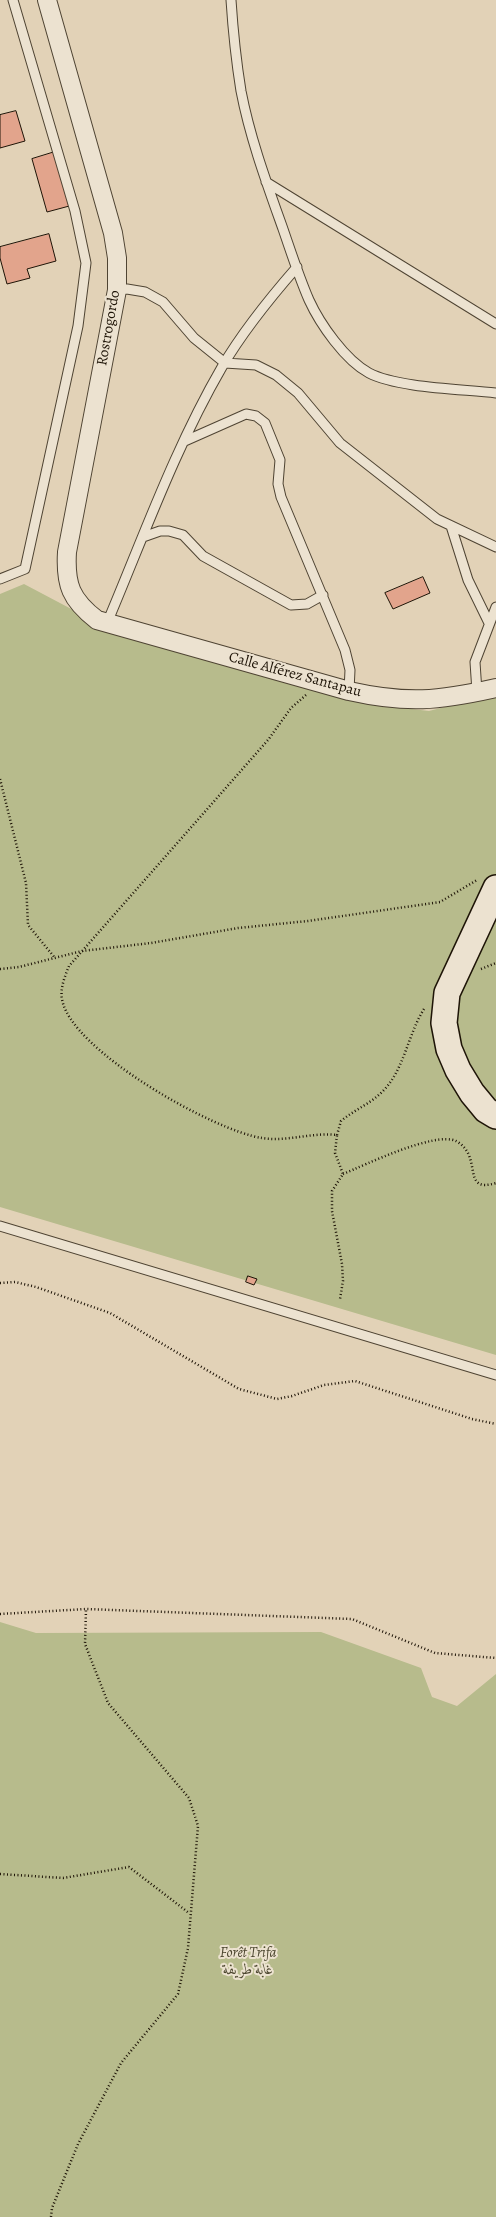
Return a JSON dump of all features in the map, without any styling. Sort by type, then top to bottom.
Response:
[{"type":"street","name":"Rostrogordo","points":[[47,0],[113,233],[117,258],[117,290],[70,533],[66,565],[66,575],[73,596],[83,609],[102,622]]},
{"type":"street","name":"Calle Alférez Santapau","points":[[102,622],[380,698],[414,701],[440,700],[496,688]]},
{"type":"street","points":[[487,884],[447,993],[444,1023],[449,1049],[458,1070],[472,1093],[486,1110],[496,1116]]},
{"type":"lane","points":[[0,579],[25,570],[78,326],[86,263],[73,201],[13,0]]},
{"type":"lane","points":[[231,0],[233,43],[241,92],[266,182],[310,301],[330,334],[352,360],[368,372],[385,379],[424,386],[496,393]]},
{"type":"lane","points":[[266,182],[496,324]]},
{"type":"lane","points":[[102,622],[143,537],[185,441],[225,362],[255,317],[297,267]]},
{"type":"lane","points":[[117,290],[127,289],[145,292],[163,302],[194,338],[225,362],[256,365],[288,384],[307,403],[340,443],[437,519],[496,547]]},
{"type":"lane","points":[[185,441],[246,414],[256,416],[265,423],[280,460],[278,484],[280,497],[323,595],[348,660],[349,691]]},
{"type":"lane","points":[[451,526],[468,580],[489,624]]},
{"type":"lane","points":[[143,537],[160,531],[169,531],[183,535],[203,556],[291,605],[307,604],[323,595]]},
{"type":"lane","points":[[478,692],[475,662],[496,607]]},
{"type":"lane","points":[[0,1226],[496,1375]]},
{"type":"path","points":[[321,683],[291,708],[268,740],[68,966],[63,981],[62,999],[67,1011],[87,1039],[117,1066],[154,1091],[234,1132],[263,1138],[298,1138],[315,1134],[337,1135]]},
{"type":"path","points":[[0,779],[26,882],[28,925],[55,958]]},
{"type":"path","points":[[0,969],[19,967],[82,951],[151,943],[238,928],[308,921],[440,902],[487,884]]},
{"type":"path","points":[[343,1174],[335,1153],[341,1120],[384,1091],[397,1069],[415,1025],[429,1004]]},
{"type":"path","points":[[340,1299],[343,1281],[342,1264],[332,1212],[332,1191],[343,1174],[422,1143],[441,1138],[455,1141],[466,1150],[473,1166],[475,1181],[479,1185],[484,1186],[496,1182]]},
{"type":"path","points":[[0,1283],[15,1282],[36,1287],[110,1313],[239,1389],[278,1399],[324,1385],[355,1381],[472,1419],[496,1424]]},
{"type":"path","points":[[0,1614],[86,1609],[352,1619],[434,1653],[496,1658]]},
{"type":"path","points":[[51,2217],[52,2208],[78,2144],[120,2063],[178,1994],[188,1948],[189,1912],[198,1826],[188,1798],[108,1703],[85,1644],[86,1609]]},
{"type":"path","points":[[0,1874],[63,1878],[129,1867],[189,1912]]},
{"type":"green space","points":[[24,584],[77,612],[327,692],[377,705],[429,711],[496,694],[496,1355],[0,1207],[0,594]]},
{"type":"green space","name":"Forêt Trifa غابة طريفة","points":[[0,1622],[36,1633],[321,1632],[421,1668],[432,1697],[457,1706],[496,1674],[496,2217],[0,2217]]},
{"type":"building","points":[[16,111],[25,141],[0,148],[0,115]]},
{"type":"building","points":[[58,151],[73,205],[47,212],[32,159]]},
{"type":"building","points":[[49,234],[56,261],[27,269],[30,278],[7,284],[0,258],[0,247]]},
{"type":"building","points":[[423,577],[430,593],[393,609],[385,593]]},
{"type":"building","points":[[248,1276],[257,1279],[254,1285],[246,1282]]}]
